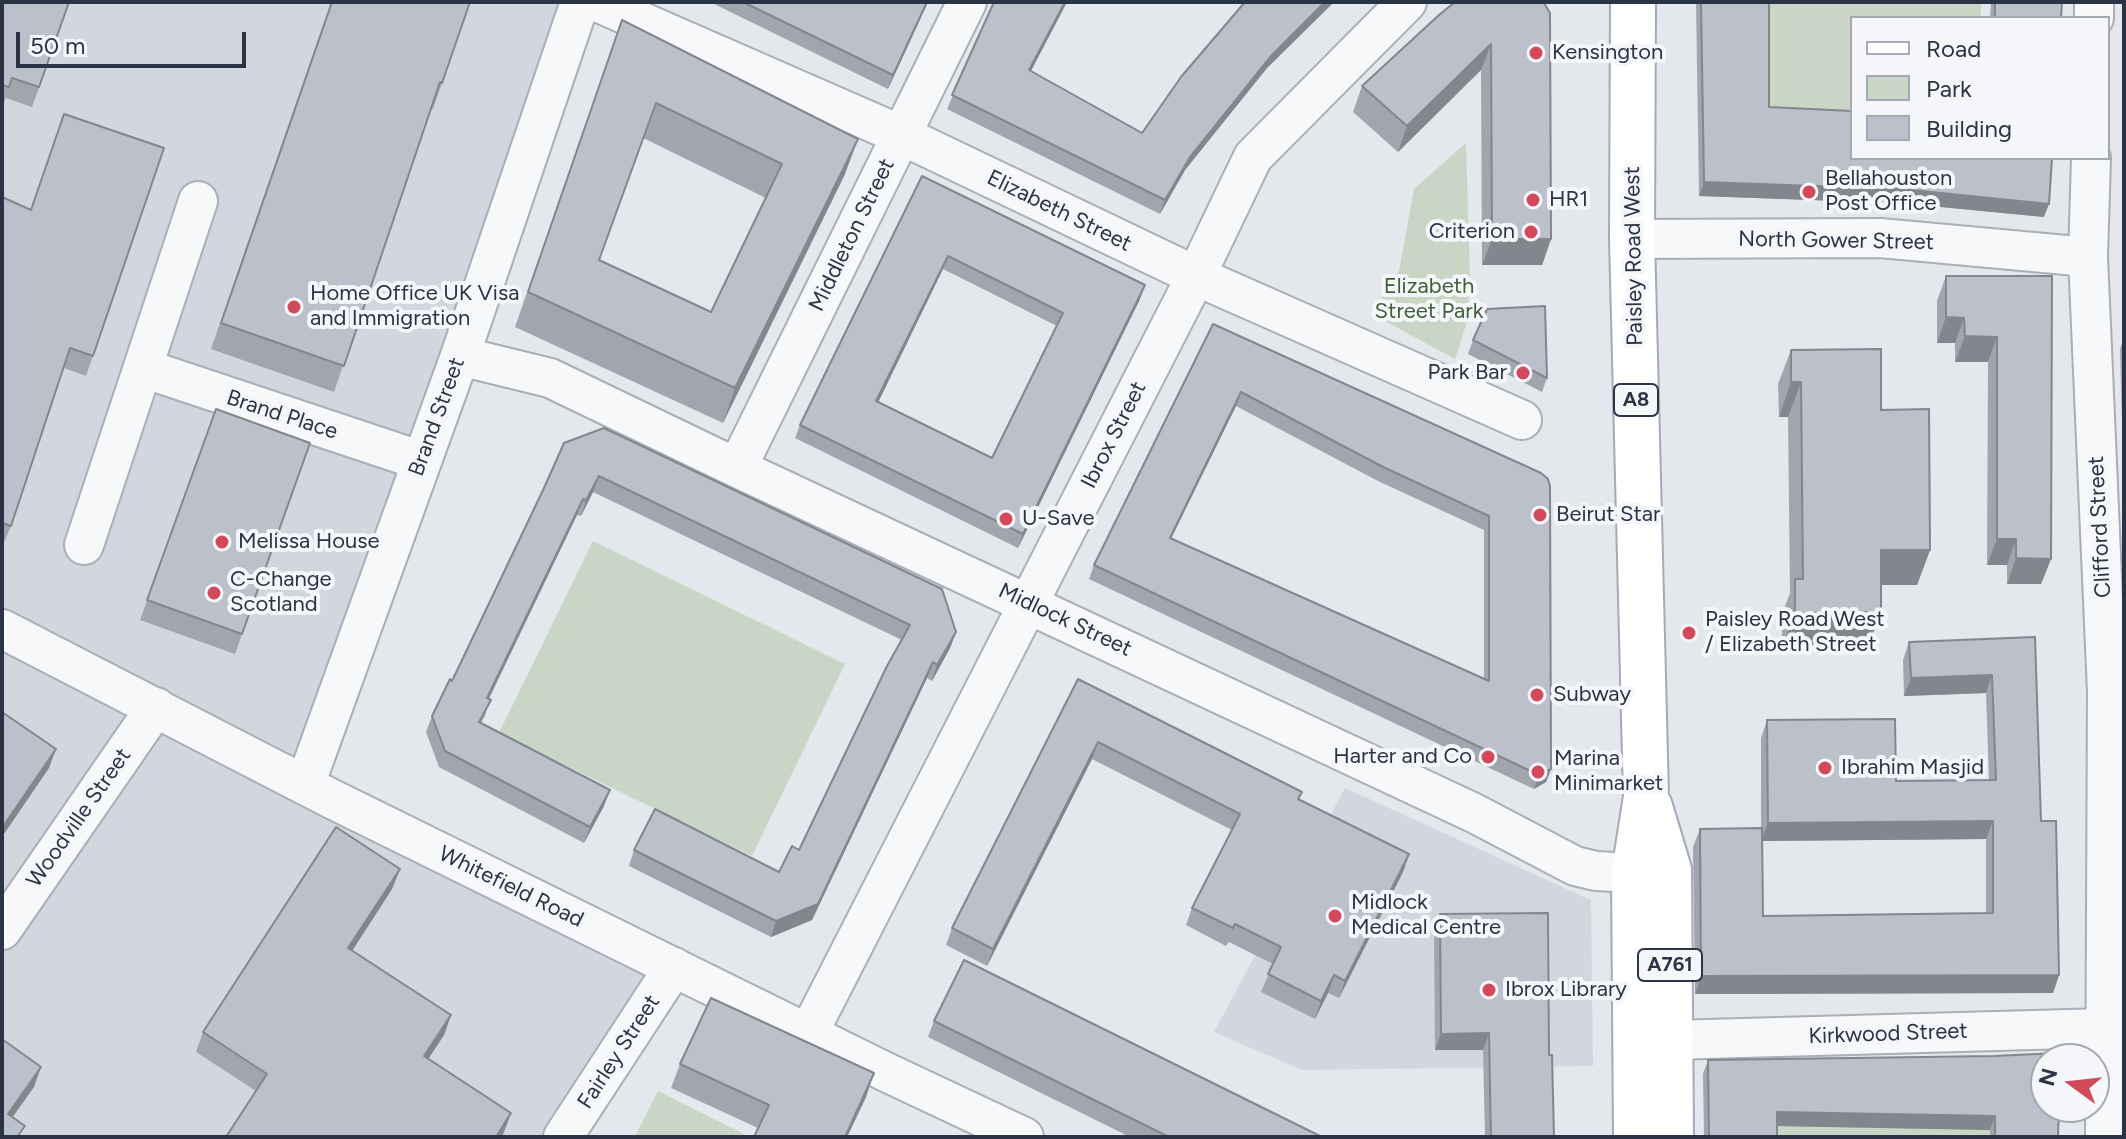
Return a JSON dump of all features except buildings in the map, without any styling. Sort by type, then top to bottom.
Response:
[{"type":"main road","name":"Paisley Road West","points":[[1633,2],[1632,239],[1646,797],[1670,1040],[1671,1137]]},
{"type":"main road","name":"Paisley Road West","points":[[1636,1137],[1652,871]]},
{"type":"street","name":"Brand Street","points":[[305,785],[460,356],[580,2]]},
{"type":"street","name":"Elizabeth Street","points":[[597,2],[901,135],[1196,276],[1522,420]]},
{"type":"street","name":"Middleton Street","points":[[737,468],[967,2]]},
{"type":"street","name":"Ibrox Street","points":[[808,1034],[1196,276],[1253,157],[1407,2]]},
{"type":"street","name":"Clifford Street","points":[[2091,160],[2088,257],[2116,694],[2111,1051],[2105,1137]]},
{"type":"street","points":[[84,545],[198,201]]},
{"type":"street","name":"North Gower Street","points":[[1632,239],[1868,237],[2088,257]]},
{"type":"street","name":"Midlock Street","points":[[460,356],[550,378],[1474,813],[1575,866],[1596,871],[1652,871]]},
{"type":"street","name":"Brand Place","points":[[143,368],[422,461]]},
{"type":"street","name":"Whitefield Road","points":[[2,629],[305,785],[808,1034],[1024,1137]]},
{"type":"street","name":"Woodville Street","points":[[2,930],[156,707]]},
{"type":"street","name":"Fairley Street","points":[[563,1137],[674,967]]},
{"type":"street","name":"Kirkwood Street","points":[[1670,1040],[2111,1051]]},
{"type":"shaded area","points":[[2,2],[576,2],[305,785],[674,967],[563,1137],[2,1137]]},
{"type":"shaded area","points":[[1345,788],[1591,900],[1593,1066],[1302,1070],[1214,1032]]},
{"type":"green space","points":[[1770,2],[1981,2],[1981,16],[1850,16],[1850,117],[1769,115]]},
{"type":"green space","name":"Elizabeth Street Park","points":[[1466,143],[1470,275],[1467,322],[1455,359],[1372,314],[1399,271],[1414,189]]},
{"type":"green space","points":[[593,541],[845,664],[752,856],[499,733]]},
{"type":"green space","points":[[658,1091],[748,1136],[635,1137]]},
{"type":"green space","points":[[1772,1126],[1990,1130],[1990,1137],[1772,1137]]},
{"type":"place","name":"Kensington","points":[[1536,53]]},
{"type":"place","name":"Bellahouston Post Office","points":[[1809,192]]},
{"type":"place","name":"HR1","points":[[1533,200]]},
{"type":"place","name":"Criterion","points":[[1531,232]]},
{"type":"place","name":"Home Office UK Visa and Immigration","points":[[294,307]]},
{"type":"place","name":"Park Bar","points":[[1523,373]]},
{"type":"place","name":"Beirut Star","points":[[1540,515]]},
{"type":"place","name":"U-Save","points":[[1006,519]]},
{"type":"place","name":"Melissa House","points":[[222,542]]},
{"type":"place","name":"C-Change Scotland","points":[[214,593]]},
{"type":"place","name":"Paisley Road West / Elizabeth Street","points":[[1689,633]]},
{"type":"place","name":"Subway","points":[[1537,695]]},
{"type":"place","name":"Harter and Co","points":[[1488,757]]},
{"type":"place","name":"Ibrahim Masjid","points":[[1825,768]]},
{"type":"place","name":"Marina Minimarket","points":[[1538,772]]},
{"type":"place","name":"Midlock Medical Centre","points":[[1335,916]]},
{"type":"place","name":"Ibrox Library","points":[[1489,990]]}]
